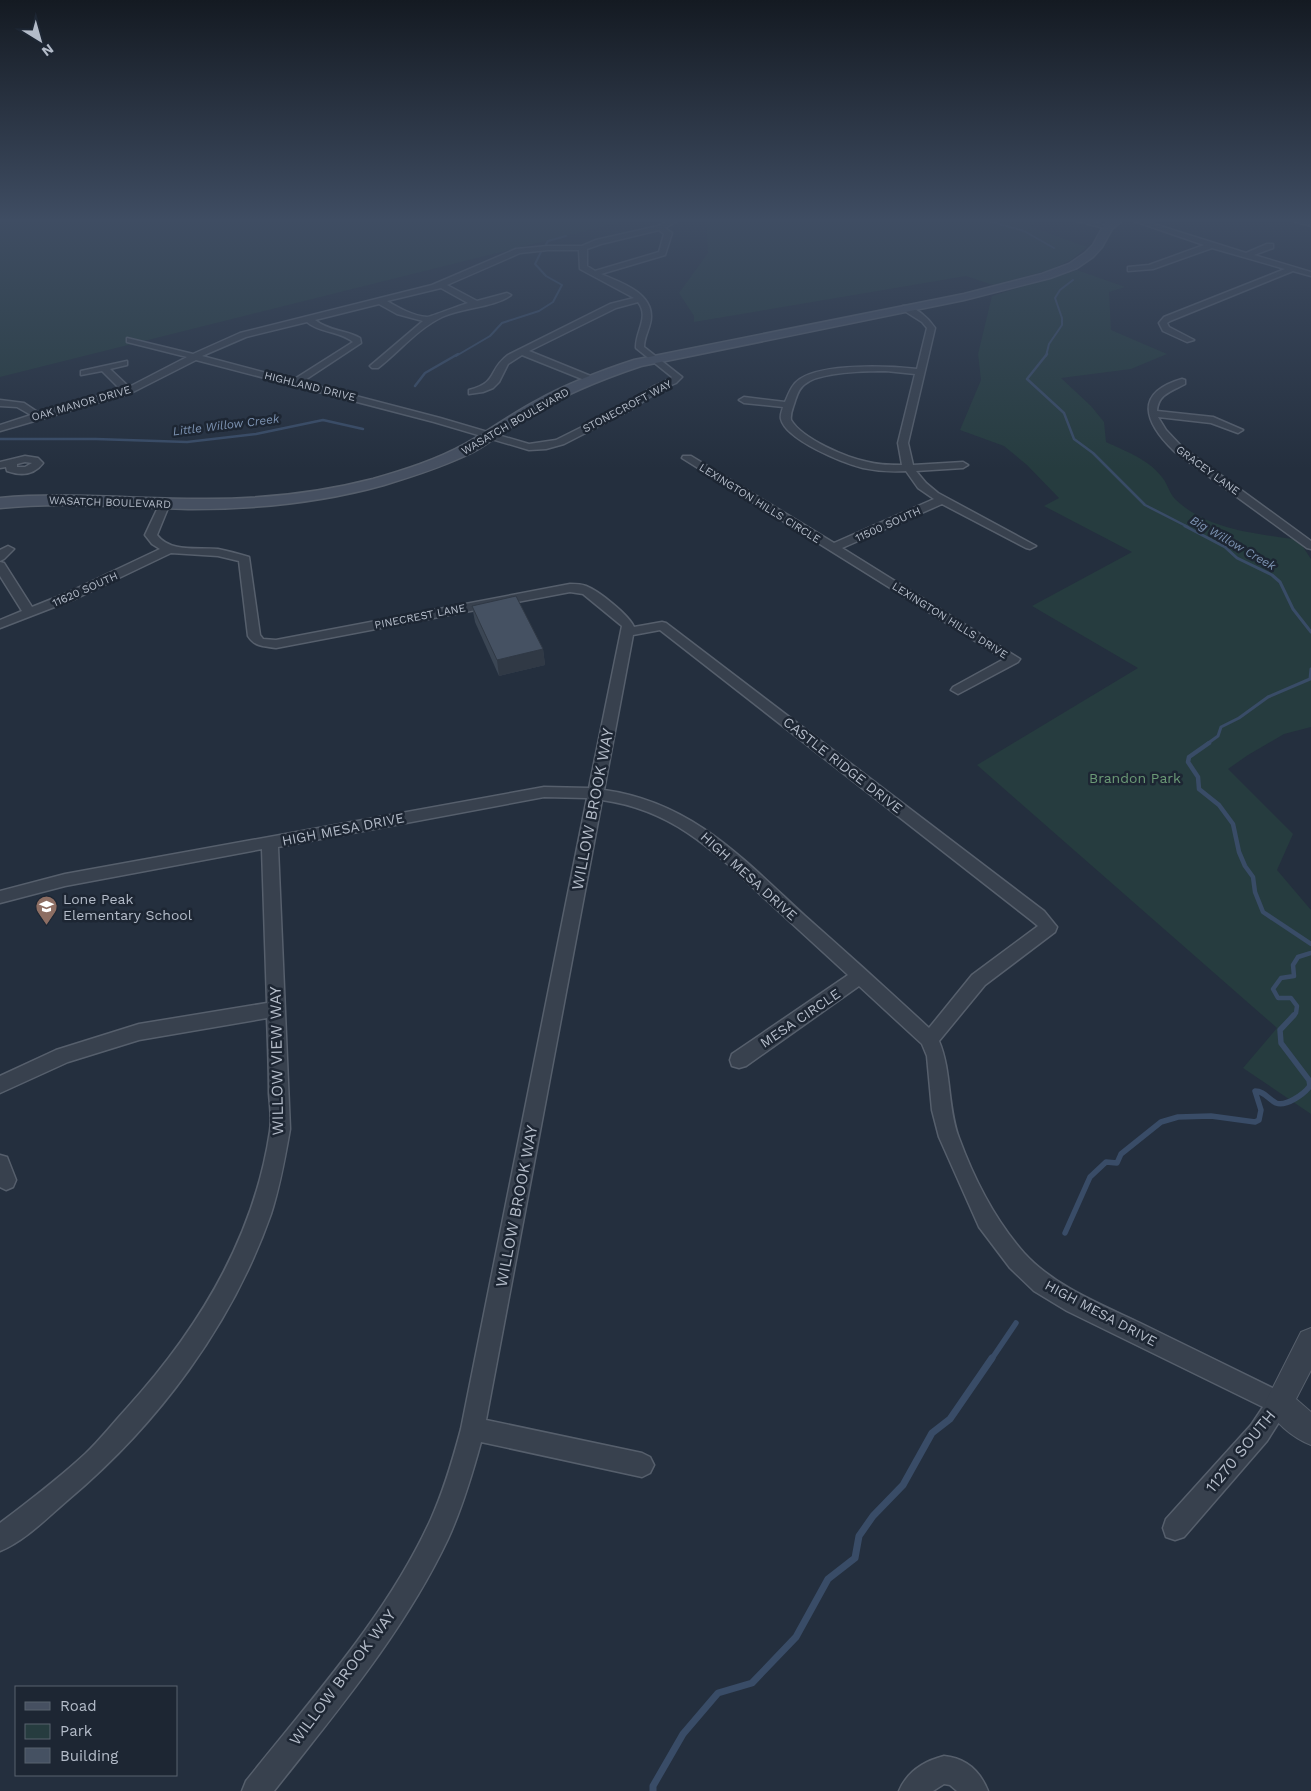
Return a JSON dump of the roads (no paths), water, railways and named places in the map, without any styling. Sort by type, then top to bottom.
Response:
[{"type":"main road","name":"WASATCH BOULEVARD","points":[[0,504],[56,499],[165,503],[239,503],[298,497],[339,490],[376,482],[456,454],[490,436],[527,411],[590,379],[653,359],[933,303]]},
{"type":"street","name":"OAK MANOR DRIVE","points":[[0,428],[128,391],[223,342],[374,303]]},
{"type":"street","points":[[383,303],[400,312],[430,320]]},
{"type":"street","points":[[473,303],[477,305]]},
{"type":"street","points":[[374,366],[393,353],[406,337],[430,320],[484,303]]},
{"type":"street","points":[[472,392],[494,385],[502,365],[522,352],[613,306],[625,303]]},
{"type":"street","points":[[642,303],[647,314],[639,346],[641,350],[653,359]]},
{"type":"street","points":[[1190,340],[1166,329],[1163,323],[1167,319],[1208,303]]},
{"type":"street","points":[[906,308],[925,320],[932,328],[903,442],[902,449],[910,467],[919,484],[942,500],[1030,546]]},
{"type":"street","points":[[296,382],[357,343],[357,340],[351,337],[320,328],[309,319]]},
{"type":"street","name":"HIGHLAND DRIVE","points":[[130,340],[296,382],[490,436]]},
{"type":"street","points":[[522,352],[590,379]]},
{"type":"street","name":"STONECROFT WAY","points":[[490,436],[529,447],[546,446],[560,442],[629,407],[656,388],[676,379],[676,375],[653,359]]},
{"type":"street","points":[[84,373],[124,363]]},
{"type":"street","points":[[921,372],[868,367],[820,374],[804,380],[799,384],[785,415],[788,426],[842,458],[866,465],[910,467],[963,465]]},
{"type":"street","points":[[104,368],[128,391]]},
{"type":"street","points":[[1182,382],[1158,395],[1153,406],[1153,412],[1213,420],[1238,430]]},
{"type":"street","points":[[744,400],[789,405]]},
{"type":"street","points":[[0,403],[19,404],[27,407],[37,416]]},
{"type":"street","name":"GRACEY LANE","points":[[1153,412],[1157,424],[1163,433],[1178,448],[1311,546]]},
{"type":"street","name":"LEXINGTON HILLS CIRCLE","points":[[687,458],[833,548]]},
{"type":"street","points":[[0,465],[12,464]]},
{"type":"street","name":"11500 SOUTH","points":[[833,548],[942,500]]},
{"type":"street","points":[[165,503],[151,535],[154,541],[169,549]]},
{"type":"street","name":"LEXINGTON HILLS DRIVE","points":[[833,548],[1013,659],[958,690]]},
{"type":"street","name":"11620 SOUTH","points":[[0,624],[96,584],[169,549]]},
{"type":"street","name":"PINECREST LANE","points":[[169,549],[216,552],[245,560],[254,636],[260,642],[276,644],[570,588],[580,588],[624,620],[628,626],[628,632]]},
{"type":"street","points":[[0,566],[29,613]]},
{"type":"street","name":"CASTLE RIDGE DRIVE","points":[[628,632],[662,626],[1030,910],[1049,927],[987,972],[969,990],[942,1029],[929,1040]]},
{"type":"street","name":"WILLOW BROOK WAY","points":[[256,1791],[369,1646],[408,1586],[439,1530],[460,1479],[473,1429],[628,632]]},
{"type":"street","name":"HIGH MESA DRIVE","points":[[0,897],[65,880],[544,792],[596,793],[646,804],[668,812],[714,842],[929,1040],[936,1056],[942,1110],[949,1137],[986,1220],[1017,1261],[1042,1283],[1075,1303],[1279,1403]]},
{"type":"street","name":"WILLOW VIEW WAY","points":[[0,1539],[89,1467],[146,1406],[192,1348],[226,1292],[252,1239],[269,1187],[280,1129],[270,842]]},
{"type":"street","name":"MESA CIRCLE","points":[[739,1060],[860,976]]},
{"type":"street","points":[[0,1085],[63,1056],[139,1032],[276,1009]]},
{"type":"street","name":"11270 SOUTH","points":[[1175,1528],[1259,1433],[1279,1403],[1311,1342]]},
{"type":"street","points":[[1279,1403],[1311,1431]]},
{"type":"street","points":[[473,1429],[642,1465]]},
{"type":"street","points":[[913,1791],[920,1782],[933,1772],[946,1769],[959,1772],[972,1786],[974,1791]]},
{"type":"waterway","name":"Little Willow Creek","points":[[456,356],[490,336],[502,323],[539,311],[552,303]]},
{"type":"waterway","name":"Big Willow Creek","points":[[1046,355],[1049,344],[1062,325],[1062,318],[1057,303]]},
{"type":"waterway","name":"Little Willow Creek","points":[[415,386],[425,373],[458,354]]},
{"type":"waterway","name":"Big Willow Creek","points":[[1046,355],[1027,379],[1064,413],[1074,439],[1093,453],[1145,505],[1188,527]]},
{"type":"waterway","name":"Little Willow Creek","points":[[0,439],[96,439],[187,442],[256,434],[323,420],[363,429]]},
{"type":"waterway","name":"Big Willow Creek","points":[[1185,526],[1225,547],[1237,558],[1272,575],[1280,582],[1293,609],[1311,632]]},
{"type":"waterway","name":"Big Willow Creek","points":[[1207,744],[1218,736],[1221,727],[1239,718],[1268,697],[1310,679],[1311,669]]},
{"type":"waterway","name":"Big Willow Creek","points":[[1209,743],[1189,757],[1188,762],[1198,777],[1199,789],[1219,805],[1233,824],[1239,852],[1245,866],[1253,877],[1255,892],[1263,912],[1311,944]]},
{"type":"waterway","name":"Big Willow Creek","points":[[1294,1015],[1297,1006],[1291,998],[1278,998],[1273,989],[1281,978],[1294,976],[1293,965],[1298,957],[1311,953]]},
{"type":"waterway","name":"Big Willow Creek","points":[[1065,1233],[1090,1177],[1106,1162],[1117,1163],[1121,1154],[1161,1122],[1178,1117],[1211,1116],[1255,1122],[1259,1120],[1261,1110],[1255,1091],[1261,1092],[1280,1104],[1294,1099],[1307,1089],[1310,1086],[1309,1080],[1281,1043],[1280,1030],[1294,1015]]},
{"type":"waterway","name":"Big Willow Creek","points":[[991,1360],[1016,1323]]},
{"type":"waterway","name":"Big Willow Creek","points":[[653,1791],[653,1786],[683,1734],[718,1693],[752,1683],[796,1637],[828,1579],[855,1558],[859,1536],[873,1516],[903,1485],[932,1433],[950,1419],[992,1358]]},
{"type":"place","name":"Lone Peak Elementary School","points":[[47,926]]},
{"type":"park label","name":"Brandon Park","points":[[1135,778]]}]
